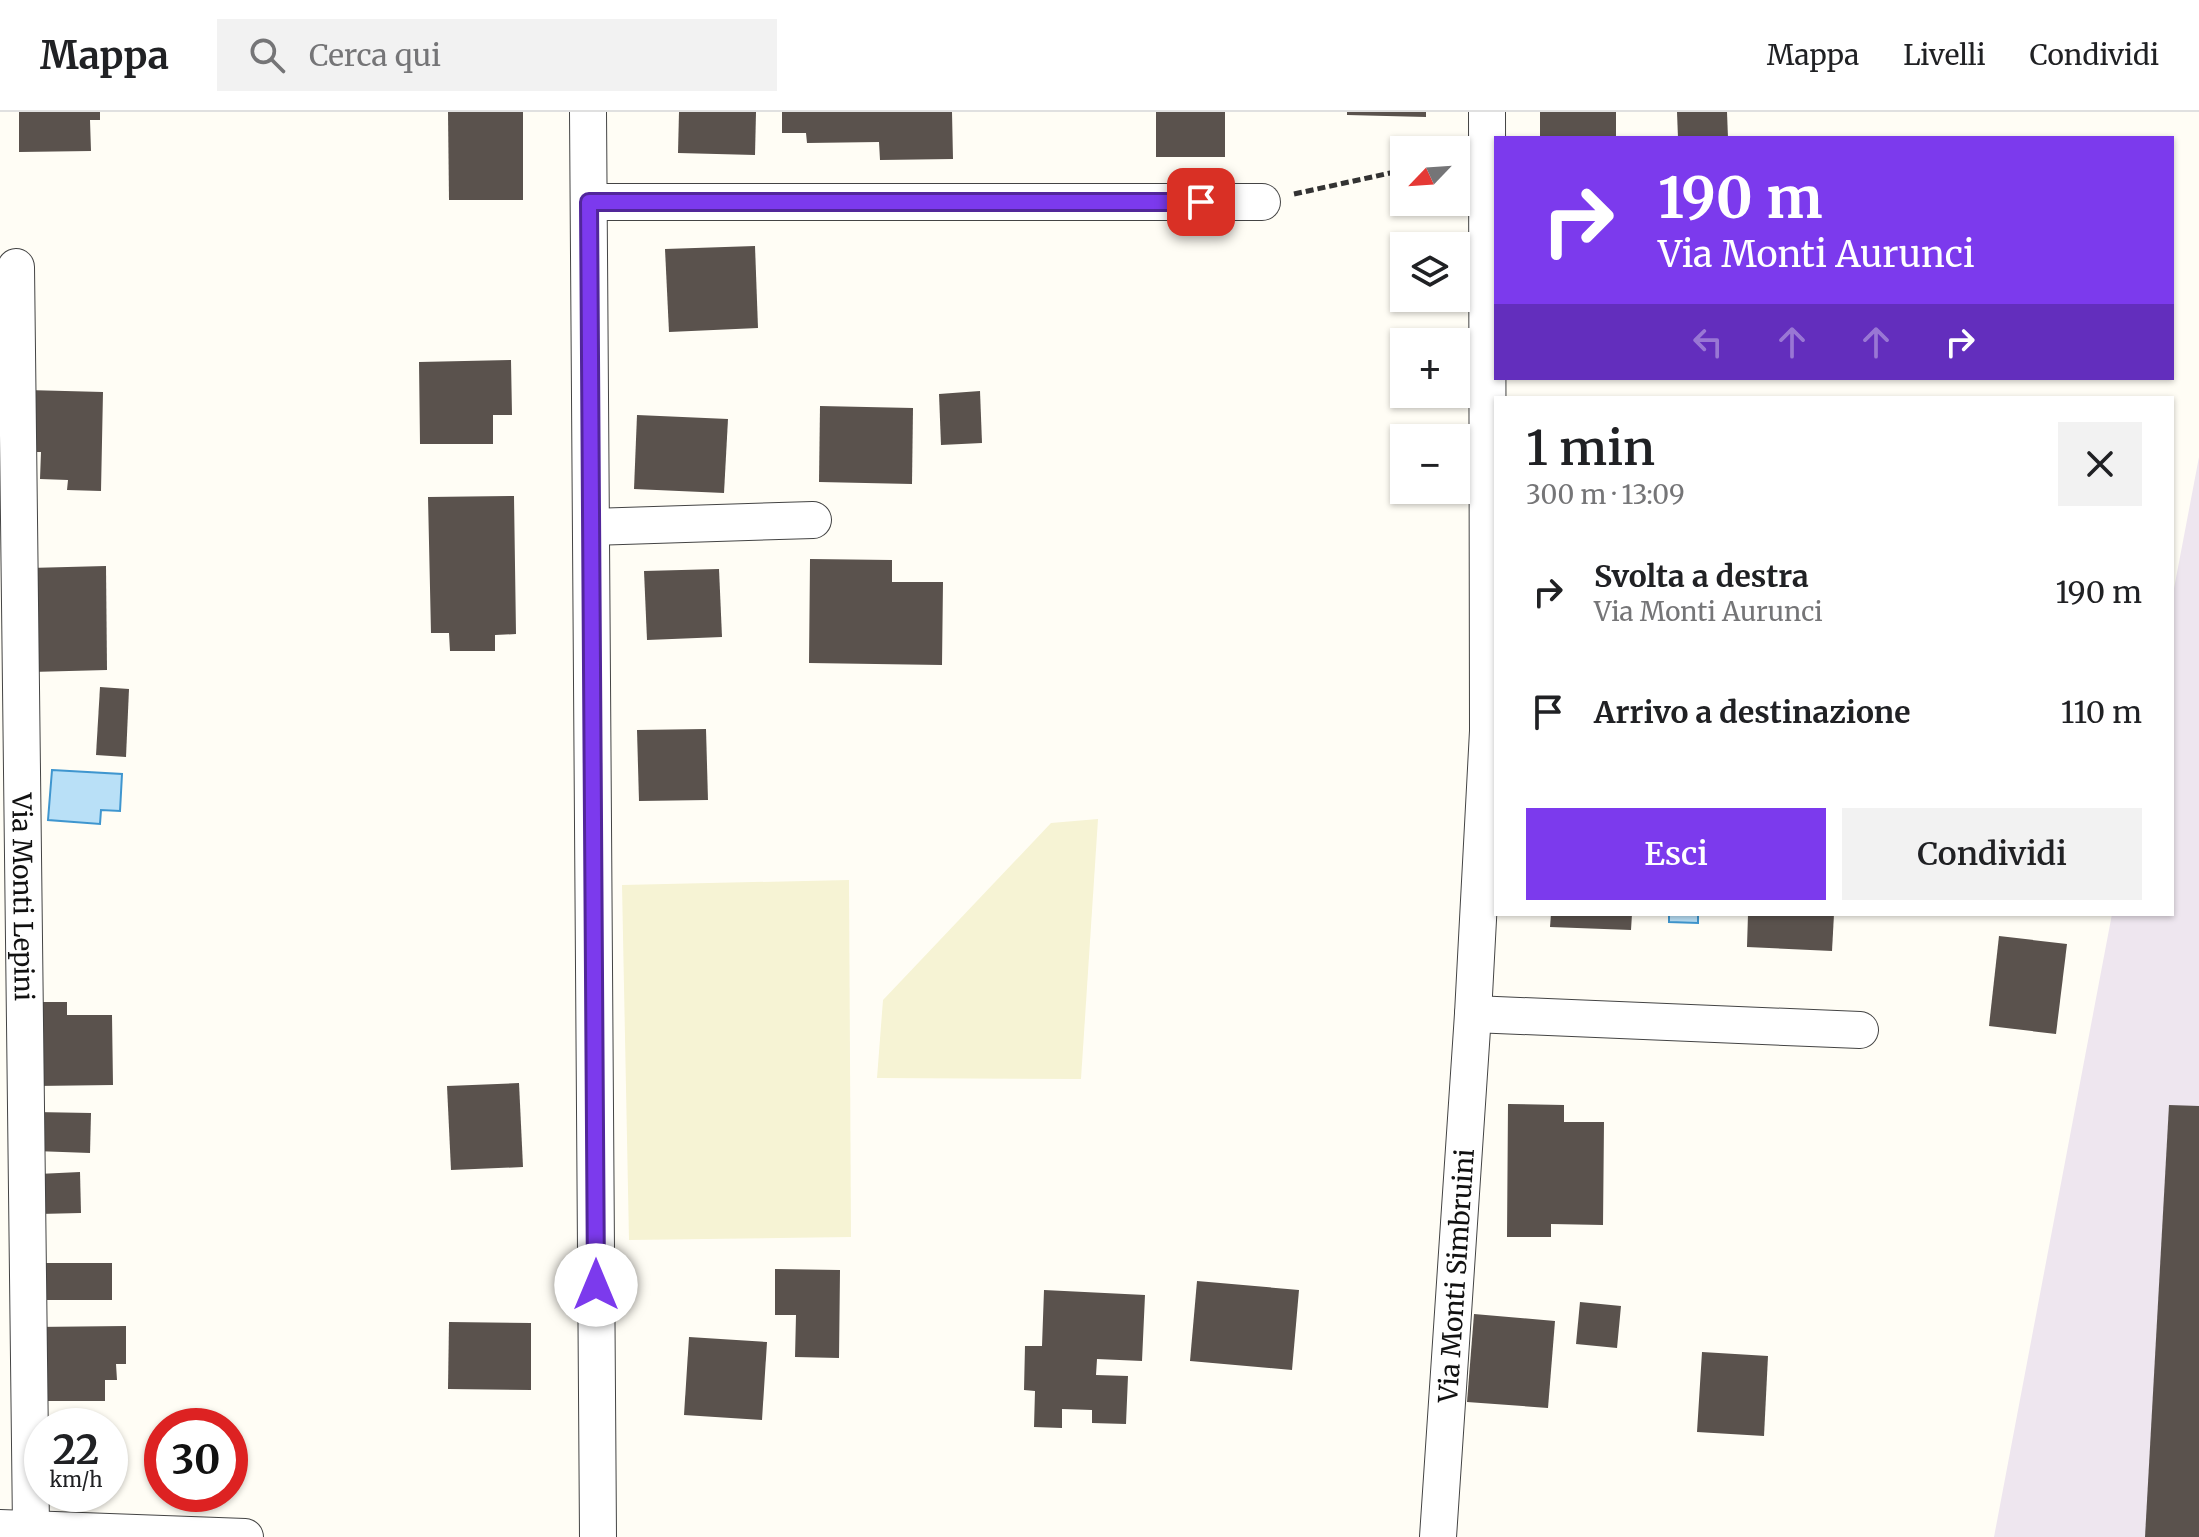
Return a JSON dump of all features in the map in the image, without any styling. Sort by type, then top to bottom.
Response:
[{"type":"street","points":[[588,112],[598,1537]]},
{"type":"street","name":"Via Monti Simbruini","points":[[1438,1537],[1473,1014],[1488,731],[1487,112]]},
{"type":"street","points":[[589,202],[1262,202]]},
{"type":"street","name":"Via Monti Lepini","points":[[15,1528],[16,267]]},
{"type":"street","points":[[591,527],[813,520]]},
{"type":"street","points":[[1473,1014],[1860,1030]]},
{"type":"street","points":[[15,1528],[245,1537]]},
{"type":"path","points":[[1262,202],[1390,173]]},
{"type":"shaded area","points":[[2199,457],[2199,1537],[1994,1537],[2112,916],[2174,916],[2174,588]]},
{"type":"shaded area","points":[[1098,819],[1081,1079],[877,1078],[883,1000],[1051,823]]},
{"type":"shaded area","points":[[849,880],[851,1237],[629,1240],[622,885]]},
{"type":"water","points":[[52,770],[122,774],[120,811],[101,810],[100,824],[48,820]]},
{"type":"water","points":[[1669,916],[1698,916],[1698,923],[1669,922]]},
{"type":"building","points":[[19,112],[100,112],[100,120],[90,120],[91,151],[19,152]]},
{"type":"building","points":[[448,112],[523,112],[523,200],[449,200]]},
{"type":"building","points":[[679,112],[756,112],[755,155],[678,153]]},
{"type":"building","points":[[782,112],[952,112],[953,159],[880,160],[879,142],[807,143],[806,133],[782,133]]},
{"type":"building","points":[[1156,112],[1225,112],[1225,157],[1156,157]]},
{"type":"building","points":[[1347,112],[1426,112],[1426,117],[1347,115]]},
{"type":"building","points":[[1540,112],[1616,112],[1616,136],[1540,136]]},
{"type":"building","points":[[1677,112],[1727,112],[1728,136],[1678,136]]},
{"type":"building","points":[[755,246],[758,328],[669,332],[665,249]]},
{"type":"building","points":[[511,360],[512,415],[493,415],[493,444],[420,444],[419,362]]},
{"type":"building","points":[[27,390],[103,392],[101,491],[67,490],[68,480],[40,479],[41,452],[26,452]]},
{"type":"building","points":[[980,391],[982,443],[941,445],[939,394]]},
{"type":"building","points":[[820,406],[913,408],[912,484],[819,482]]},
{"type":"building","points":[[637,415],[728,419],[724,493],[634,489]]},
{"type":"building","points":[[514,496],[516,634],[495,635],[495,651],[450,651],[449,633],[431,633],[428,497]]},
{"type":"building","points":[[810,559],[892,560],[892,582],[943,582],[942,665],[809,663]]},
{"type":"building","points":[[106,566],[107,670],[31,672],[29,568]]},
{"type":"building","points":[[719,569],[722,637],[647,640],[644,571]]},
{"type":"building","points":[[100,687],[129,689],[126,757],[96,755]]},
{"type":"building","points":[[706,729],[708,800],[639,801],[637,730]]},
{"type":"building","points":[[1551,916],[1632,916],[1631,930],[1550,927]]},
{"type":"building","points":[[1748,916],[1834,916],[1832,951],[1747,947]]},
{"type":"building","points":[[1999,936],[2067,944],[2056,1034],[1989,1026]]},
{"type":"building","points":[[36,1002],[67,1002],[67,1015],[112,1015],[113,1085],[36,1086]]},
{"type":"building","points":[[519,1083],[523,1167],[451,1170],[447,1086]]},
{"type":"building","points":[[1508,1104],[1564,1105],[1564,1122],[1604,1122],[1603,1225],[1551,1224],[1551,1237],[1507,1237]]},
{"type":"building","points":[[2169,1105],[2199,1106],[2199,1537],[2145,1537]]},
{"type":"building","points":[[35,1112],[91,1113],[90,1153],[35,1151]]},
{"type":"building","points":[[80,1172],[81,1213],[39,1214],[38,1174]]},
{"type":"building","points":[[45,1263],[112,1263],[112,1300],[44,1300]]},
{"type":"building","points":[[775,1269],[840,1270],[839,1358],[795,1357],[796,1315],[775,1315]]},
{"type":"building","points":[[1197,1281],[1299,1290],[1292,1370],[1190,1361]]},
{"type":"building","points":[[1044,1290],[1145,1295],[1142,1361],[1097,1359],[1096,1375],[1128,1376],[1126,1424],[1092,1423],[1092,1410],[1062,1409],[1062,1428],[1034,1427],[1035,1391],[1024,1390],[1025,1346],[1042,1346]]},
{"type":"building","points":[[1580,1302],[1621,1306],[1617,1348],[1576,1344]]},
{"type":"building","points":[[1474,1314],[1555,1321],[1548,1408],[1467,1402]]},
{"type":"building","points":[[449,1322],[531,1323],[531,1390],[448,1389]]},
{"type":"building","points":[[126,1326],[126,1364],[116,1364],[117,1380],[105,1380],[105,1401],[35,1401],[34,1327]]},
{"type":"building","points":[[689,1337],[767,1342],[762,1420],[684,1415]]},
{"type":"building","points":[[1702,1352],[1768,1356],[1764,1436],[1697,1432]]},
{"type":"route","points":[[596,1285],[589,202],[1201,202]]}]
